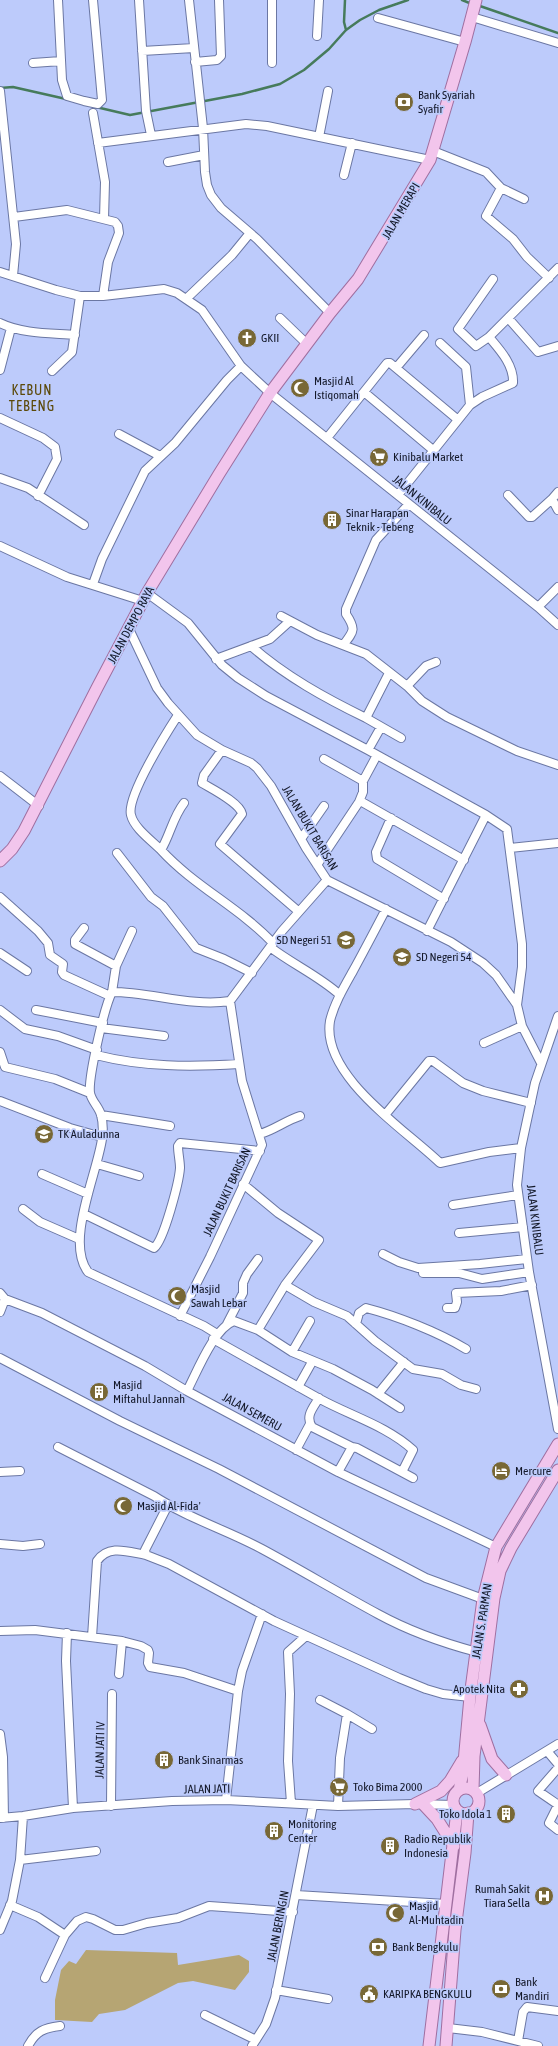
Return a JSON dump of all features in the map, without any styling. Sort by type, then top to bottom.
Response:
[{"type":"main road","name":"JALAN MERAPI","points":[[270,393],[330,313],[358,279],[432,156],[474,9]]},
{"type":"main road","name":"JALAN DEMPO RAYA","points":[[0,861],[12,849],[38,806],[97,688],[145,597],[270,393]]},
{"type":"main road","name":"JALAN S. PARMAN","points":[[459,1790],[477,1652],[482,1599],[496,1547],[558,1444]]},
{"type":"main road","name":"JALAN S. PARMAN","points":[[475,1791],[474,1756],[494,1598],[500,1571],[511,1548],[558,1470]]},
{"type":"main road","points":[[479,1723],[492,1759],[506,1775]]},
{"type":"main road","points":[[453,1852],[437,1819],[419,1804],[441,1791],[450,1781],[464,1759]]},
{"type":"main road","points":[[446,2046],[456,1930],[460,1810],[454,1795],[459,1790],[466,1787],[475,1791],[478,1805],[473,1812],[460,1810]]},
{"type":"main road","points":[[429,2046],[446,1904],[460,1810]]},
{"type":"street","points":[[58,0],[62,80],[67,96],[84,101],[101,103],[102,86],[93,0]]},
{"type":"street","points":[[139,0],[147,113],[151,136]]},
{"type":"street","points":[[189,0],[203,128],[207,185],[221,208],[290,271],[330,313]]},
{"type":"street","points":[[195,62],[218,60],[221,56],[219,0]]},
{"type":"street","points":[[272,0],[272,63]]},
{"type":"street","points":[[318,36],[320,0]]},
{"type":"street","points":[[474,9],[558,43]]},
{"type":"street","points":[[378,18],[465,42]]},
{"type":"street","points":[[142,51],[194,48]]},
{"type":"street","points":[[33,63],[61,61]]},
{"type":"street","points":[[0,91],[16,244],[13,276]]},
{"type":"street","points":[[319,136],[328,91]]},
{"type":"street","points":[[93,113],[105,182],[104,219]]},
{"type":"street","points":[[98,143],[203,128],[246,124],[267,126],[352,143],[432,156],[486,172],[501,188],[524,199]]},
{"type":"street","points":[[344,175],[352,143]]},
{"type":"street","points":[[168,162],[204,155]]},
{"type":"street","points":[[501,188],[486,216],[513,239],[527,257],[549,278]]},
{"type":"street","points":[[14,217],[67,210],[114,222],[118,226],[119,233],[108,262],[103,296]]},
{"type":"street","points":[[186,299],[232,255],[250,233]]},
{"type":"street","points":[[493,279],[458,328],[476,346],[489,337],[558,268]]},
{"type":"street","name":"JALAN KINIBALU","points":[[0,272],[80,296],[103,296],[164,289],[186,299],[202,310],[241,366],[270,393],[538,607],[558,625]]},
{"type":"street","points":[[52,371],[70,355],[75,335],[80,296]]},
{"type":"street","points":[[280,318],[307,344]]},
{"type":"street","points":[[508,318],[538,352],[558,346]]},
{"type":"street","points":[[0,323],[11,328],[75,335]]},
{"type":"street","points":[[0,370],[11,328]]},
{"type":"street","points":[[396,368],[424,335]]},
{"type":"street","points":[[398,495],[457,419],[470,405],[514,382],[511,368],[505,357],[489,337]]},
{"type":"street","points":[[440,343],[466,367],[470,405]]},
{"type":"street","points":[[327,438],[387,364],[392,364],[457,419]]},
{"type":"street","points":[[93,584],[102,558],[145,470],[175,443],[226,380],[241,366]]},
{"type":"street","points":[[364,392],[433,450]]},
{"type":"street","points":[[0,418],[43,438],[55,447],[57,459],[38,496]]},
{"type":"street","points":[[119,434],[160,456]]},
{"type":"street","points":[[0,478],[28,488],[84,525]]},
{"type":"street","points":[[508,495],[529,517],[532,517],[555,496]]},
{"type":"street","points":[[555,496],[558,510]]},
{"type":"street","points":[[344,644],[353,631],[353,625],[346,614],[346,609],[376,540],[408,504]]},
{"type":"street","points":[[0,546],[50,570],[93,584],[145,597],[188,623],[228,672],[258,691],[486,815],[507,829],[522,944],[522,967],[517,1005]]},
{"type":"street","points":[[538,607],[558,587]]},
{"type":"street","points":[[281,616],[317,635],[344,644],[366,654],[407,686],[422,701],[446,717],[517,751],[558,765]]},
{"type":"street","points":[[216,659],[275,636],[290,621]]},
{"type":"street","name":"JALAN BUKIT BARISAN","points":[[129,628],[157,688],[178,715],[197,735],[222,750],[251,763],[257,768],[271,786],[301,839],[327,880],[386,909],[470,954],[496,974],[517,1005],[522,1026],[541,1063]]},
{"type":"street","points":[[251,646],[276,666],[317,693],[401,738]]},
{"type":"street","points":[[407,686],[426,666],[436,662]]},
{"type":"street","points":[[366,718],[390,673]]},
{"type":"street","points":[[178,715],[149,764],[130,806],[130,814],[134,822],[161,850],[202,885],[258,927],[272,945],[290,963],[332,988],[340,995]]},
{"type":"street","points":[[368,750],[381,727]]},
{"type":"street","points":[[222,750],[204,775],[202,783],[236,804],[241,809],[242,814],[220,844],[298,911]]},
{"type":"street","points":[[317,865],[359,802],[363,792],[363,781],[377,755]]},
{"type":"street","points":[[324,759],[363,781]]},
{"type":"street","points":[[0,776],[38,806]]},
{"type":"street","points":[[359,802],[362,802],[391,818],[464,860]]},
{"type":"street","points":[[161,850],[184,803]]},
{"type":"street","points":[[301,839],[324,806]]},
{"type":"street","points":[[427,931],[486,815]]},
{"type":"street","points":[[391,818],[376,852],[377,859],[444,899]]},
{"type":"street","points":[[510,848],[558,843]]},
{"type":"street","points":[[117,853],[151,897],[163,906],[194,945],[252,973]]},
{"type":"street","points":[[0,897],[38,931],[48,946],[50,955],[63,964],[62,972],[64,975],[111,994],[129,992],[188,1001],[230,1001],[298,911],[327,880]]},
{"type":"street","points":[[386,909],[340,995],[330,1022],[336,1059],[345,1073],[364,1096],[440,1163],[489,1152],[521,1148]]},
{"type":"street","points":[[84,928],[75,940],[75,944],[116,966]]},
{"type":"street","points":[[132,931],[116,966],[111,994],[96,1053],[90,1093],[101,1115],[102,1137],[97,1164],[88,1194],[79,1240],[79,1253],[83,1264],[88,1272],[204,1326],[215,1337],[298,1387],[363,1418],[406,1443],[414,1450],[402,1472]]},
{"type":"street","points":[[0,953],[27,971]]},
{"type":"street","name":"JALAN BUKIT BARISAN","points":[[180,1316],[262,1145],[260,1134],[242,1081],[230,1001]]},
{"type":"street","points":[[0,1010],[25,1029],[58,1036],[96,1053],[123,1062],[180,1067],[239,1064]]},
{"type":"street","points":[[36,1010],[102,1026],[164,1036]]},
{"type":"street","name":"JALAN KINIBALU","points":[[558,1016],[541,1063],[531,1103],[521,1148],[518,1195],[529,1272],[550,1396],[558,1429]]},
{"type":"street","points":[[484,1043],[522,1026]]},
{"type":"street","points":[[0,1052],[5,1067],[55,1079],[90,1093]]},
{"type":"street","points":[[385,1115],[429,1061],[433,1061],[463,1083],[483,1091],[531,1103]]},
{"type":"street","points":[[0,1101],[63,1125],[102,1137]]},
{"type":"street","points":[[101,1115],[170,1126]]},
{"type":"street","points":[[260,1134],[272,1131],[300,1116]]},
{"type":"street","points":[[84,1214],[154,1248],[157,1246],[163,1233],[173,1199],[180,1169],[178,1146],[180,1143],[260,1151]]},
{"type":"street","points":[[97,1164],[139,1176]]},
{"type":"street","points":[[42,1174],[88,1194]]},
{"type":"street","points":[[243,1184],[278,1213],[319,1240],[285,1285],[258,1330]]},
{"type":"street","points":[[453,1205],[518,1195]]},
{"type":"street","points":[[23,1209],[40,1222],[79,1240]]},
{"type":"street","points":[[458,1233],[523,1226]]},
{"type":"street","points":[[383,1254],[424,1273],[459,1273],[482,1279],[529,1272]]},
{"type":"street","points":[[187,1391],[215,1337],[227,1324],[243,1293],[243,1282],[258,1259]]},
{"type":"street","points":[[409,1265],[423,1268],[527,1259]]},
{"type":"street","points":[[285,1285],[314,1302],[347,1316],[375,1341],[413,1369],[442,1374],[469,1389],[476,1389]]},
{"type":"street","points":[[447,1308],[455,1308],[457,1302],[456,1294],[501,1291],[532,1286]]},
{"type":"street","points":[[0,1312],[3,1296]]},
{"type":"street","name":"JALAN SEMERU","points":[[3,1296],[48,1316],[145,1366],[187,1391],[338,1472],[496,1547]]},
{"type":"street","points":[[356,1324],[359,1313],[366,1308],[389,1314],[454,1341],[466,1349]]},
{"type":"street","points":[[227,1324],[234,1321],[258,1330],[292,1352],[312,1362],[333,1369],[400,1408]]},
{"type":"street","points":[[292,1352],[310,1321]]},
{"type":"street","points":[[0,1358],[120,1421],[219,1469],[426,1578],[482,1599]]},
{"type":"street","points":[[298,1387],[312,1362]]},
{"type":"street","points":[[378,1394],[404,1362]]},
{"type":"street","points":[[319,1398],[308,1415],[312,1427],[352,1447],[357,1448],[413,1478]]},
{"type":"street","points":[[296,1450],[310,1424]]},
{"type":"street","points":[[58,1447],[154,1496],[168,1505],[236,1536],[380,1615],[443,1642],[477,1652]]},
{"type":"street","points":[[338,1472],[352,1447]]},
{"type":"street","points":[[0,1472],[20,1471]]},
{"type":"street","points":[[146,1555],[145,1550],[168,1505]]},
{"type":"street","points":[[0,1544],[23,1546],[40,1544]]},
{"type":"street","points":[[92,1637],[97,1561],[109,1550],[146,1555],[176,1568],[306,1636],[426,1689],[443,1694],[470,1697]]},
{"type":"street","points":[[226,1800],[238,1691],[242,1671],[262,1614]]},
{"type":"street","points":[[0,1631],[35,1630],[67,1632],[122,1641],[148,1650],[148,1663],[150,1667],[184,1673],[238,1691]]},
{"type":"street","points":[[67,1632],[66,1661],[73,1808]]},
{"type":"street","points":[[291,1803],[288,1761],[290,1694],[288,1652],[306,1636]]},
{"type":"street","points":[[120,1674],[122,1641]]},
{"type":"street","name":"JALAN JATI IV","points":[[111,1806],[112,1694]]},
{"type":"street","points":[[320,1700],[372,1729]]},
{"type":"street","points":[[338,1806],[340,1758],[347,1714]]},
{"type":"street","points":[[0,1734],[3,1757],[2,1818]]},
{"type":"street","points":[[475,1791],[506,1775],[558,1744]]},
{"type":"street","points":[[547,1751],[558,1764]]},
{"type":"street","points":[[558,1768],[538,1791],[557,1804],[557,1807],[548,1823],[558,1830]]},
{"type":"street","name":"JALAN JATI","points":[[2,1818],[73,1808],[172,1801],[226,1800],[338,1806],[419,1804],[460,1810]]},
{"type":"street","name":"JALAN BERINGIN","points":[[254,2043],[271,2012],[296,1895],[313,1805]]},
{"type":"street","points":[[0,1930],[10,1905],[20,1860],[23,1816]]},
{"type":"street","points":[[20,1860],[96,1851]]},
{"type":"street","points":[[296,1895],[446,1904]]},
{"type":"street","points":[[10,1905],[38,1918],[65,1935]]},
{"type":"street","points":[[45,1978],[65,1935],[77,1921],[86,1917],[115,1930],[123,1930],[147,1923],[178,1918],[209,1906],[292,1912]]},
{"type":"street","points":[[276,1990],[328,1999]]},
{"type":"street","points":[[518,2041],[523,2012],[527,2007],[558,2012]]},
{"type":"street","points":[[205,2014],[254,2043]]},
{"type":"street","points":[[28,2046],[32,2039],[44,2028],[60,2026]]},
{"type":"street","points":[[448,2028],[482,2032],[538,2046]]},
{"type":"shaded area","points":[[86,1950],[177,1953],[178,1965],[239,1955],[249,1961],[249,1972],[235,1990],[193,1981],[178,1983],[125,2010],[99,2014],[92,2022],[55,2020],[55,2000],[61,1970],[69,1961],[76,1964]]},
{"type":"waterway","points":[[345,0],[344,22],[346,30]]},
{"type":"waterway","points":[[96,107],[130,115],[242,94],[280,84],[304,70],[329,49],[346,30],[360,20],[379,10],[408,0]]},
{"type":"waterway","points":[[462,0],[472,4]]},
{"type":"waterway","points":[[477,5],[558,33]]},
{"type":"waterway","points":[[0,88],[13,87],[66,99]]},
{"type":"place","name":"Bank Syariah Syafir","points":[[404,102]]},
{"type":"place","name":"GKII","points":[[247,338]]},
{"type":"place","name":"Masjid Al Istiqomah","points":[[300,388]]},
{"type":"place","name":"Kinibalu Market","points":[[379,457]]},
{"type":"place","name":"Sinar Harapan Teknik - Tebeng","points":[[332,520]]},
{"type":"place","name":"SD Negeri 51","points":[[346,940]]},
{"type":"place","name":"SD Negeri 54","points":[[402,957]]},
{"type":"place","name":"TK Auladunna","points":[[44,1134]]},
{"type":"place","name":"Masjid Sawah Lebar","points":[[177,1296]]},
{"type":"place","name":"Masjid Miftahul Jannah","points":[[99,1392]]},
{"type":"place","name":"Mercure","points":[[501,1471]]},
{"type":"place","name":"Masjid Al-Fida'","points":[[123,1506]]},
{"type":"place","name":"Apotek Nita","points":[[519,1689]]},
{"type":"place","name":"Bank Sinarmas","points":[[164,1760]]},
{"type":"place","name":"Toko Bima 2000","points":[[339,1787]]},
{"type":"place","name":"Toko Idola 1","points":[[506,1814]]},
{"type":"place","name":"Monitoring Center","points":[[274,1831]]},
{"type":"place","name":"Radio Republik Indonesia","points":[[390,1846]]},
{"type":"place","name":"Rumah Sakit Tiara Sella","points":[[544,1896]]},
{"type":"place","name":"Masjid Al-Muhtadin","points":[[395,1913]]},
{"type":"place","name":"Bank Bengkulu","points":[[378,1947]]},
{"type":"place","name":"Bank Mandiri","points":[[501,1989]]},
{"type":"place","name":"KARIPKA BENGKULU","points":[[369,1994]]},
{"type":"district","name":"KEBUN TEBENG","points":[[32,398]]}]
